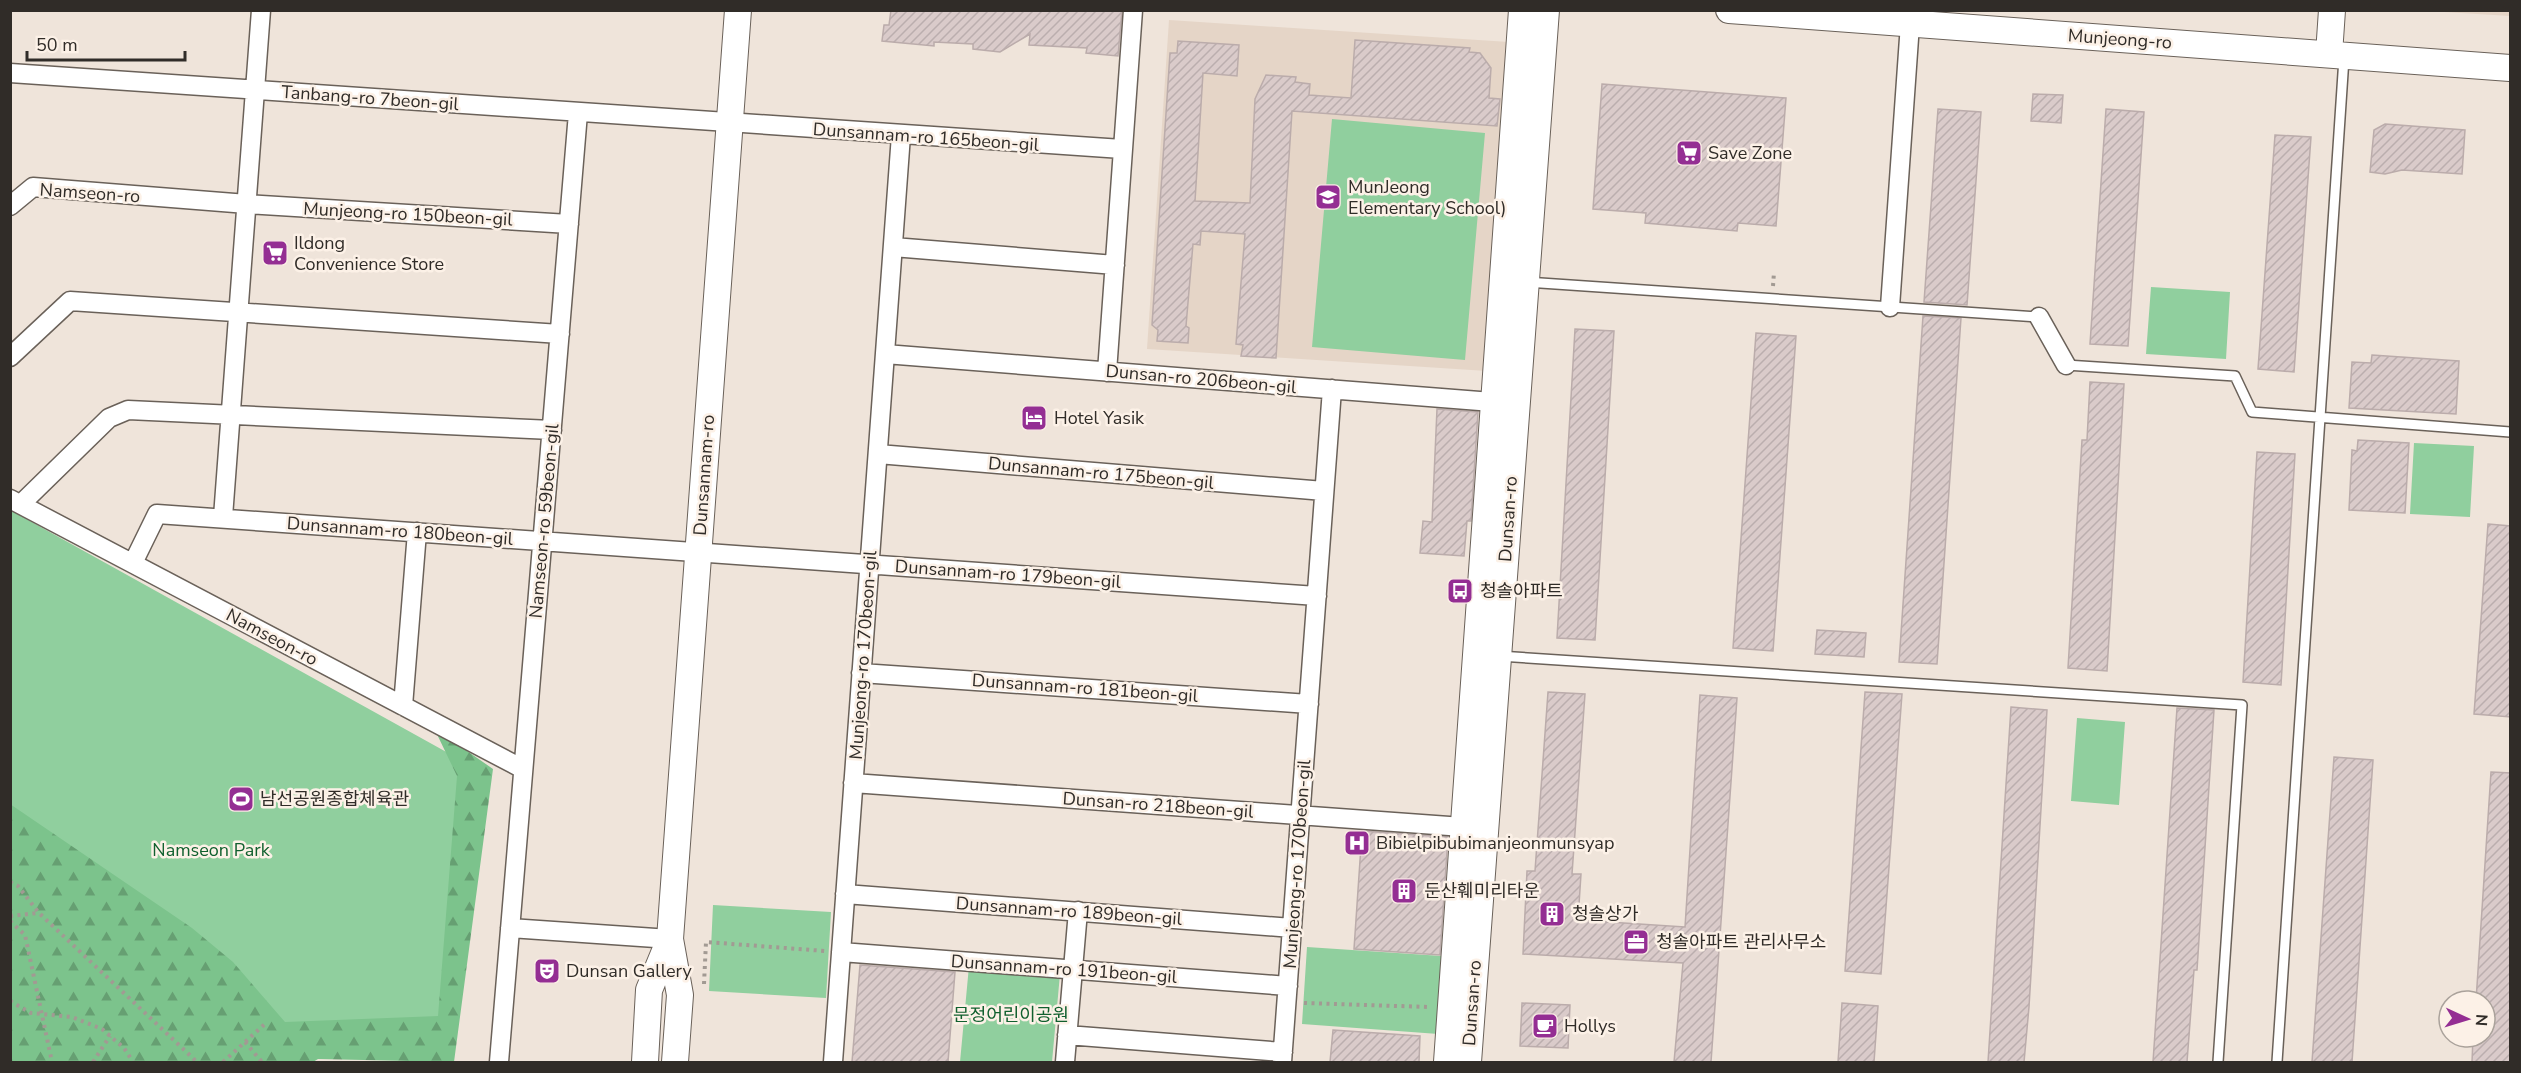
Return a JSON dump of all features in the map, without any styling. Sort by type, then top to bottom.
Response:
[{"type":"main road","name":"Dunsannam-ro","points":[[675,1062],[680,995],[670,939],[738,10]]},
{"type":"main road","name":"Dunsan-ro","points":[[1514,281],[1522,10]]},
{"type":"main road","name":"Dunsan-ro","points":[[1468,1062],[1487,655],[1514,281],[1546,10]]},
{"type":"main road","name":"Munjeong-ro","points":[[1729,10],[2511,68]]},
{"type":"main road","points":[[2332,10],[2337,55]]},
{"type":"main road","name":"Dunsan-ro","points":[[1447,1062],[1463,827],[1487,655]]},
{"type":"main road","name":"Dunsannam-ro","points":[[645,1062],[649,990],[670,939]]},
{"type":"street","points":[[223,517],[261,10]]},
{"type":"street","points":[[1107,372],[1133,10]]},
{"type":"street","points":[[1890,307],[1910,24]]},
{"type":"street","name":"Tanbang-ro 7beon-gil","points":[[10,73],[730,124]]},
{"type":"street","name":"Namseon-ro 59beon-gil","points":[[498,1062],[578,113]]},
{"type":"street","name":"Dunsannam-ro 165beon-gil","points":[[730,124],[1122,149]]},
{"type":"street","name":"Munjeong-ro 170beon-gil","points":[[833,1062],[901,135]]},
{"type":"street","name":"Namseon-ro","points":[[10,206],[33,187],[247,204]]},
{"type":"street","name":"Munjeong-ro 150beon-gil","points":[[247,204],[569,224]]},
{"type":"street","points":[[893,247],[1115,265]]},
{"type":"street","points":[[10,357],[70,300],[560,334]]},
{"type":"street","points":[[2039,317],[2066,365]]},
{"type":"street","name":"Dunsan-ro 206beon-gil","points":[[885,354],[1505,403]]},
{"type":"street","name":"Munjeong-ro 170beon-gil","points":[[1067,1035],[1283,1057],[1332,389]]},
{"type":"street","name":"Namseon-ro","points":[[231,415],[128,410],[109,418],[16,502],[523,769]]},
{"type":"street","points":[[231,415],[552,430]]},
{"type":"street","name":"Dunsannam-ro 175beon-gil","points":[[878,454],[1324,491]]},
{"type":"street","name":"Dunsannam-ro 180beon-gil","points":[[133,563],[157,514],[699,552]]},
{"type":"street","points":[[403,706],[417,532]]},
{"type":"street","name":"Dunsannam-ro 179beon-gil","points":[[699,552],[1317,596]]},
{"type":"street","name":"Dunsannam-ro 181beon-gil","points":[[861,673],[1309,704]]},
{"type":"street","name":"Dunsan-ro 218beon-gil","points":[[853,783],[1463,827]]},
{"type":"street","name":"Dunsannam-ro 189beon-gil","points":[[845,894],[1292,928]]},
{"type":"street","points":[[1065,1062],[1078,911]]},
{"type":"street","points":[[510,928],[670,939]]},
{"type":"street","name":"Dunsannam-ro 191beon-gil","points":[[841,952],[1072,969],[1287,994]]},
{"type":"lane","points":[[2277,1062],[2320,418],[2337,55]]},
{"type":"lane","points":[[1514,281],[2039,317]]},
{"type":"lane","points":[[2066,365],[2235,376],[2252,412],[2511,432]]},
{"type":"lane","points":[[1487,655],[2242,705],[2218,1062]]},
{"type":"path","points":[[10,882],[18,886],[39,913],[197,1062]]},
{"type":"path","points":[[10,916],[39,913]]},
{"type":"path","points":[[10,921],[25,935],[52,1062]]},
{"type":"path","points":[[704,984],[706,942],[841,952]]},
{"type":"path","points":[[1287,994],[1450,1008]]},
{"type":"path","points":[[10,1001],[31,1013],[72,1017],[102,1029],[124,1048],[134,1062]]},
{"type":"path","points":[[224,1062],[266,1023]]},
{"type":"path","points":[[93,1062],[110,1036]]},
{"type":"path","points":[[245,1042],[262,1062]]},
{"type":"shaded area","points":[[2428,11],[2510,11],[2510,16]]},
{"type":"shaded area","name":"MunJeong Elementary School)","points":[[1169,20],[1509,42],[1487,371],[1147,349]]},
{"type":"green space","points":[[1332,119],[1485,133],[1465,360],[1312,347]]},
{"type":"green space","points":[[2151,287],[2230,292],[2226,359],[2146,354]]},
{"type":"green space","points":[[2414,443],[2474,446],[2470,517],[2410,514]]},
{"type":"green space","name":"Namseon Park","points":[[10,510],[468,764],[446,1034],[11,1062]]},
{"type":"green space","points":[[2077,718],[2125,722],[2119,805],[2071,801]]},
{"type":"green space","points":[[434,728],[493,769],[454,1062],[318,1059],[313,1062],[11,1062],[10,804],[192,928],[233,962],[285,1022],[438,1016],[457,776]]},
{"type":"green space","points":[[713,905],[831,912],[826,998],[709,991]]},
{"type":"green space","points":[[1307,947],[1457,957],[1452,1035],[1302,1024]]},
{"type":"green space","name":"문정어린이공원","points":[[969,966],[1060,974],[1052,1062],[960,1062]]},
{"type":"building","points":[[891,10],[1122,10],[1118,56],[1086,53],[1087,48],[1029,45],[1030,34],[1000,52],[973,49],[973,44],[934,42],[934,46],[882,41],[884,25],[889,25]]},
{"type":"building","points":[[1355,40],[1470,48],[1469,52],[1480,53],[1491,68],[1489,98],[1500,99],[1497,126],[1292,111],[1276,358],[1241,356],[1243,345],[1236,344],[1245,234],[1201,231],[1200,245],[1193,244],[1186,326],[1189,328],[1188,343],[1157,341],[1158,330],[1152,325],[1170,53],[1177,53],[1178,41],[1239,45],[1237,76],[1203,73],[1195,201],[1250,203],[1255,99],[1266,75],[1296,77],[1295,82],[1310,84],[1309,95],[1351,98]]},
{"type":"building","name":"Save Zone","points":[[1602,84],[1786,98],[1776,226],[1738,223],[1737,231],[1645,223],[1646,213],[1593,209]]},
{"type":"building","points":[[2033,94],[2063,95],[2061,123],[2031,121]]},
{"type":"building","points":[[1938,109],[1981,112],[1967,305],[1924,302]]},
{"type":"building","points":[[2106,109],[2144,112],[2128,346],[2090,344]]},
{"type":"building","points":[[2385,124],[2465,130],[2462,174],[2402,170],[2385,174],[2370,172],[2374,130]]},
{"type":"building","points":[[2275,135],[2311,137],[2294,372],[2258,369]]},
{"type":"building","points":[[1923,316],[1961,318],[1937,664],[1899,662]]},
{"type":"building","points":[[1575,329],[1614,331],[1595,640],[1557,638]]},
{"type":"building","points":[[1756,333],[1796,336],[1773,651],[1733,648]]},
{"type":"building","points":[[2372,355],[2459,361],[2456,414],[2349,408],[2352,362],[2371,363]]},
{"type":"building","points":[[2090,382],[2124,384],[2107,671],[2068,668],[2082,440],[2087,440]]},
{"type":"building","points":[[1437,409],[1478,412],[1471,521],[1467,521],[1464,556],[1420,553],[1423,521],[1432,522]]},
{"type":"building","points":[[2358,440],[2409,443],[2405,513],[2349,510],[2352,450],[2357,451]]},
{"type":"building","points":[[2257,452],[2295,454],[2281,685],[2243,682]]},
{"type":"building","points":[[2488,524],[2511,526],[2511,717],[2474,714]]},
{"type":"building","points":[[1817,630],[1866,633],[1864,657],[1815,654]]},
{"type":"building","points":[[1548,692],[1585,694],[1572,874],[1581,874],[1578,920],[1685,927],[1700,695],[1737,698],[1711,1062],[1674,1062],[1683,963],[1523,954],[1527,871],[1535,871]]},
{"type":"building","points":[[1865,692],[1902,694],[1881,974],[1845,971]]},
{"type":"building","points":[[2011,707],[2047,710],[2029,1007],[2024,1062],[1988,1062]]},
{"type":"building","points":[[2177,708],[2214,710],[2197,970],[2194,970],[2187,1062],[2153,1062]]},
{"type":"building","points":[[2334,757],[2373,760],[2352,1062],[2312,1062]]},
{"type":"building","points":[[2491,772],[2511,773],[2511,1062],[2472,1062],[2473,1049],[2497,1049],[2497,989],[2477,989]]},
{"type":"building","name":"둔산훼미리타운","points":[[1362,831],[1448,837],[1440,955],[1354,949]]},
{"type":"building","points":[[860,965],[955,972],[948,1062],[852,1062]]},
{"type":"building","name":"Hollys","points":[[1522,1003],[1570,1005],[1568,1048],[1520,1046]]},
{"type":"building","points":[[1842,1003],[1878,1006],[1874,1062],[1838,1062]]},
{"type":"building","points":[[1333,1030],[1420,1036],[1419,1062],[1330,1062]]},
{"type":"place","name":"Save Zone","points":[[1689,153]]},
{"type":"place","name":"MunJeong Elementary School)","points":[[1328,197]]},
{"type":"place","name":"Ildong Convenience Store","points":[[275,253]]},
{"type":"place","name":"Hotel Yasik","points":[[1034,418]]},
{"type":"place","name":"청솔아파트","points":[[1460,591]]},
{"type":"place","name":"남선공원종합체육관","points":[[241,799]]},
{"type":"place","name":"Bibielpibubimanjeonmunsyap","points":[[1357,843]]},
{"type":"place","name":"둔산훼미리타운","points":[[1404,891]]},
{"type":"place","name":"청솔상가","points":[[1552,914]]},
{"type":"place","name":"청솔아파트 관리사무소","points":[[1636,942]]},
{"type":"place","name":"Dunsan Gallery","points":[[547,971]]},
{"type":"place","name":"Hollys","points":[[1545,1026]]}]
